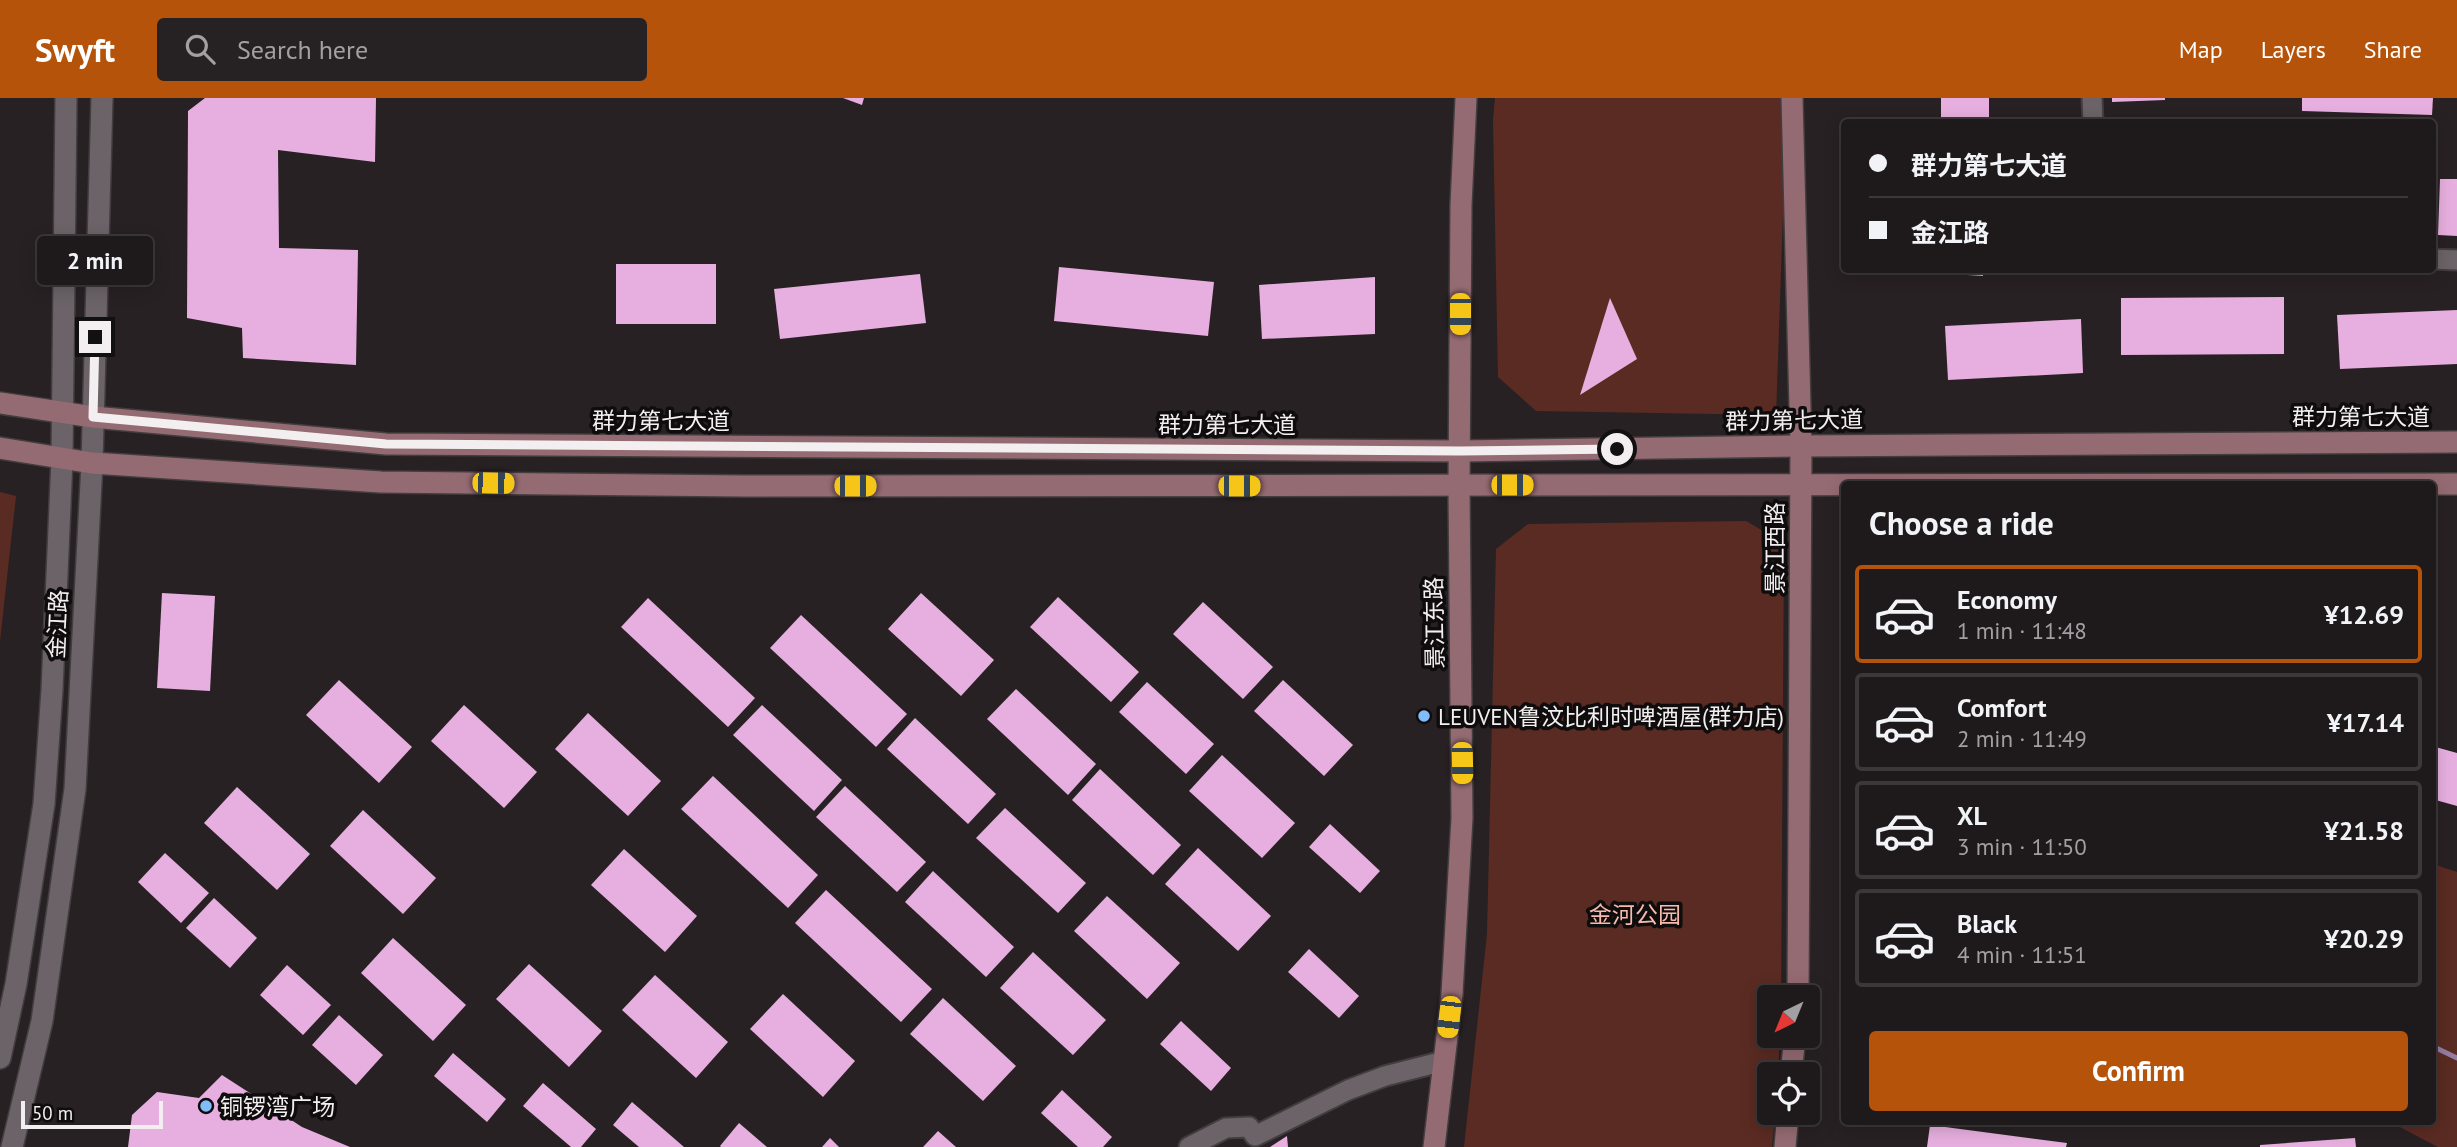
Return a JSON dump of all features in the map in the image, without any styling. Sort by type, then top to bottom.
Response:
[{"type":"main road","name":"景江东路","points":[[1434,1147],[1454,970],[1462,818],[1459,486],[1461,205],[1466,98]]},
{"type":"main road","name":"景江西路","points":[[1792,98],[1801,446],[1798,985]]},
{"type":"main road","name":"群力第七大道","points":[[0,402],[93,417],[386,444],[1460,451],[2457,442]]},
{"type":"main road","points":[[0,447],[92,463],[381,482],[744,486],[1841,484]]},
{"type":"main road","points":[[2436,484],[2457,484]]},
{"type":"main road","points":[[1785,1147],[1787,1125]]},
{"type":"street","name":"金江路","points":[[0,1058],[16,984],[44,804],[52,690],[62,459],[66,98]]},
{"type":"street","name":"金江路","points":[[12,1147],[42,1021],[75,789],[92,463],[102,98]]},
{"type":"street","points":[[2092,98],[2093,119]]},
{"type":"street","points":[[2436,259],[2457,260]]},
{"type":"street","points":[[1189,1147],[1226,1128],[1249,1127],[1255,1136],[1348,1090],[1385,1076],[1444,1061]]},
{"type":"green space","points":[[1495,98],[1787,98],[1776,415],[1536,411],[1498,377],[1493,120]]},
{"type":"green space","points":[[0,492],[16,496],[0,641]]},
{"type":"green space","name":"金河公园","points":[[1746,521],[1784,543],[1781,985],[1757,985],[1757,1048],[1779,1048],[1779,1062],[1757,1062],[1757,1125],[1774,1125],[1772,1147],[1464,1147],[1487,934],[1496,549],[1528,524]]},
{"type":"green space","points":[[2436,865],[2457,872],[2457,1147],[2438,1147],[2396,1125],[2436,1125]]},
{"type":"building","points":[[205,98],[376,98],[375,162],[278,150],[279,248],[358,250],[356,365],[243,358],[242,328],[187,318],[188,111]]},
{"type":"building","points":[[843,98],[864,98],[862,105]]},
{"type":"building","points":[[1941,98],[1989,98],[1989,119],[1941,119]]},
{"type":"building","points":[[2112,98],[2165,98],[2165,100],[2112,102]]},
{"type":"building","points":[[2302,98],[2433,98],[2432,115],[2302,111]]},
{"type":"building","points":[[2440,179],[2457,179],[2457,236],[2438,235]]},
{"type":"building","points":[[616,264],[716,264],[716,324],[616,324]]},
{"type":"building","points":[[1059,267],[1214,282],[1208,336],[1054,321]]},
{"type":"building","points":[[1936,273],[1983,273],[1983,276]]},
{"type":"building","points":[[920,274],[926,323],[780,339],[774,289]]},
{"type":"building","points":[[1375,277],[1375,334],[1262,339],[1259,285]]},
{"type":"building","points":[[2284,297],[2284,354],[2121,355],[2121,298]]},
{"type":"building","points":[[1610,298],[1637,359],[1580,395]]},
{"type":"building","points":[[2457,310],[2457,364],[2340,369],[2337,315]]},
{"type":"building","points":[[2081,319],[2083,373],[1948,380],[1945,326]]},
{"type":"building","points":[[162,593],[215,596],[210,691],[157,688]]},
{"type":"building","points":[[921,593],[994,660],[961,696],[888,629]]},
{"type":"building","points":[[1058,597],[1139,672],[1111,702],[1030,627]]},
{"type":"building","points":[[648,598],[755,698],[728,727],[621,627]]},
{"type":"building","points":[[1203,602],[1273,667],[1243,699],[1173,634]]},
{"type":"building","points":[[801,615],[907,714],[876,747],[770,648]]},
{"type":"building","points":[[339,680],[412,747],[379,783],[306,715]]},
{"type":"building","points":[[1283,680],[1353,745],[1324,776],[1254,711]]},
{"type":"building","points":[[1147,682],[1214,744],[1186,774],[1119,712]]},
{"type":"building","points":[[1016,689],[1096,764],[1068,795],[987,719]]},
{"type":"building","points":[[464,705],[537,772],[504,808],[431,741]]},
{"type":"building","points":[[762,705],[842,780],[814,811],[733,735]]},
{"type":"building","points":[[588,713],[661,781],[628,816],[555,749]]},
{"type":"building","points":[[915,718],[996,794],[968,824],[887,749]]},
{"type":"building","points":[[2436,747],[2457,753],[2457,806],[2436,800]]},
{"type":"building","points":[[1222,755],[1295,823],[1262,858],[1189,791]]},
{"type":"building","points":[[1100,769],[1181,845],[1153,875],[1072,800]]},
{"type":"building","points":[[713,776],[818,875],[788,908],[681,809]]},
{"type":"building","points":[[845,786],[926,862],[897,892],[816,817]]},
{"type":"building","points":[[237,787],[310,854],[277,890],[204,823]]},
{"type":"building","points":[[1005,808],[1086,883],[1058,913],[976,838]]},
{"type":"building","points":[[363,810],[436,878],[403,914],[330,846]]},
{"type":"building","points":[[1330,824],[1380,871],[1360,893],[1309,847]]},
{"type":"building","points":[[1198,848],[1271,916],[1238,951],[1165,884]]},
{"type":"building","points":[[624,849],[697,916],[665,952],[591,885]]},
{"type":"building","points":[[165,853],[209,893],[181,923],[138,882]]},
{"type":"building","points":[[933,871],[1014,947],[986,977],[905,902]]},
{"type":"building","points":[[826,890],[932,989],[901,1022],[795,923]]},
{"type":"building","points":[[1107,896],[1180,963],[1147,999],[1074,931]]},
{"type":"building","points":[[214,898],[257,938],[230,968],[186,928]]},
{"type":"building","points":[[393,938],[466,1005],[433,1041],[361,973]]},
{"type":"building","points":[[1309,949],[1359,996],[1339,1018],[1288,972]]},
{"type":"building","points":[[1033,952],[1106,1020],[1073,1055],[1000,988]]},
{"type":"building","points":[[529,964],[602,1031],[569,1067],[496,999]]},
{"type":"building","points":[[287,965],[331,1005],[303,1035],[260,995]]},
{"type":"building","points":[[655,975],[728,1042],[696,1078],[622,1010]]},
{"type":"building","points":[[783,994],[855,1061],[823,1097],[750,1029]]},
{"type":"building","points":[[943,998],[1016,1066],[983,1101],[910,1034]]},
{"type":"building","points":[[339,1015],[383,1055],[356,1085],[312,1045]]},
{"type":"building","points":[[1181,1021],[1231,1068],[1211,1091],[1160,1044]]},
{"type":"building","points":[[453,1053],[506,1099],[487,1122],[434,1076]]},
{"type":"building","name":"铜锣湾广场","points":[[222,1075],[302,1127],[350,1147],[128,1147],[132,1115],[157,1092],[199,1098]]},
{"type":"building","points":[[543,1083],[596,1129],[581,1147],[571,1147],[523,1106]]},
{"type":"building","points":[[1062,1090],[1112,1137],[1103,1147],[1078,1147],[1041,1113]]},
{"type":"building","points":[[632,1102],[684,1147],[639,1147],[613,1125]]},
{"type":"building","points":[[739,1123],[767,1147],[721,1147]]},
{"type":"building","points":[[1930,1125],[2067,1143],[2066,1147],[1927,1147]]},
{"type":"building","points":[[938,1131],[956,1147],[923,1147]]},
{"type":"building","points":[[1287,1136],[1288,1147],[1270,1147]]},
{"type":"building","points":[[830,1138],[839,1147],[822,1147]]},
{"type":"building","points":[[2355,1138],[2356,1147],[2260,1147],[2260,1145]]},
{"type":"waterway","points":[[2436,1048],[2457,1058]]},
{"type":"place","name":"LEUVEN鲁汶比利时啤酒屋(群力店)","points":[[1424,716]]},
{"type":"place","name":"铜锣湾广场","points":[[206,1106]]},
{"type":"route","points":[[95,337],[93,417],[386,444],[1460,451],[1617,449]]}]
